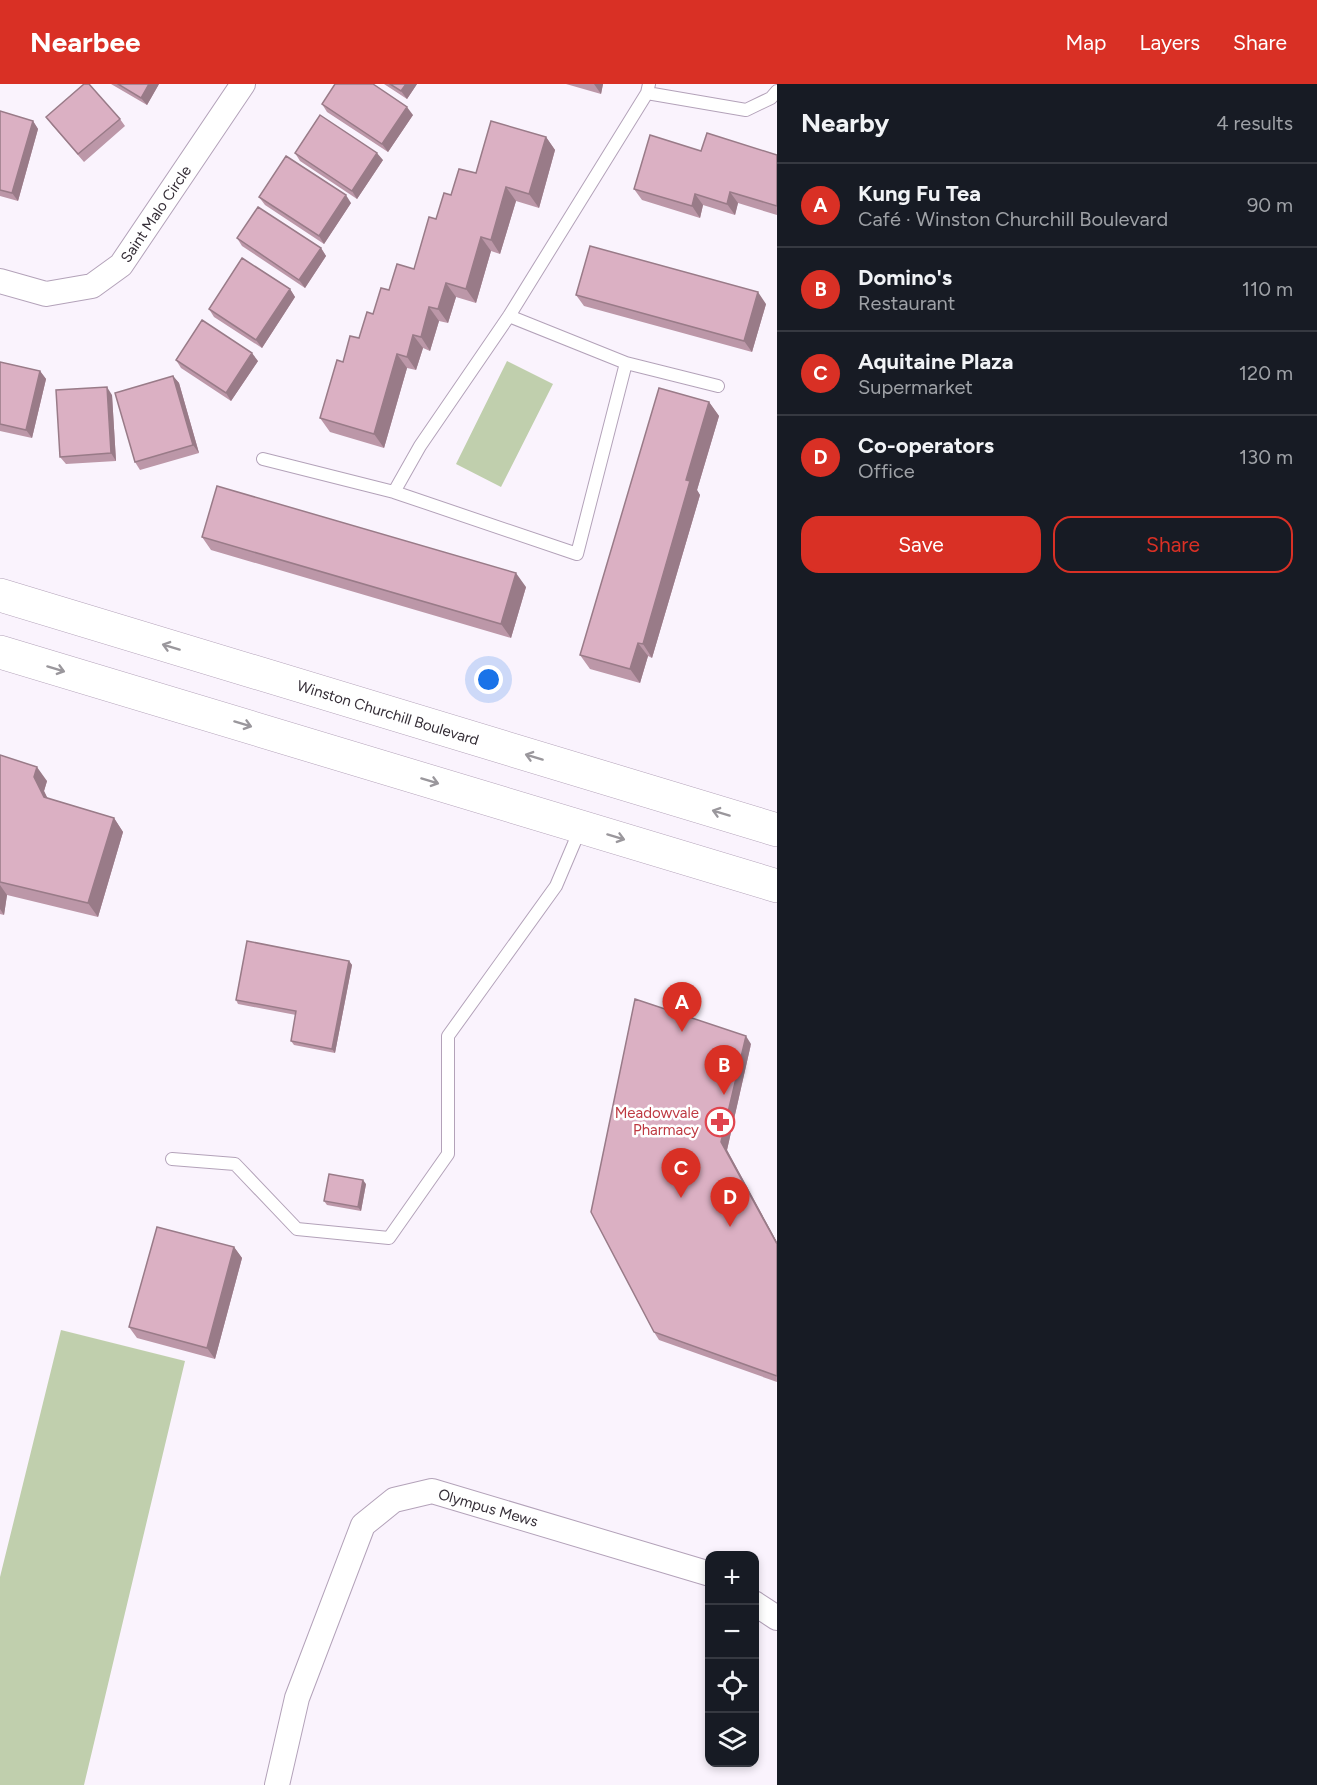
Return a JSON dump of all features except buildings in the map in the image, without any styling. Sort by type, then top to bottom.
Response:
[{"type":"main road","name":"Winston Churchill Boulevard","points":[[0,595],[777,830]]},
{"type":"main road","points":[[0,652],[777,886]]},
{"type":"street","name":"Saint Malo Circle","points":[[0,281],[46,294],[92,286],[122,266],[243,84]]},
{"type":"street","name":"Olympus Mews","points":[[277,1785],[297,1698],[363,1525],[394,1500],[432,1491],[705,1573]]},
{"type":"street","points":[[757,1605],[777,1618]]},
{"type":"lane","points":[[394,492],[420,446],[509,316],[648,89],[746,110],[771,98],[777,91]]},
{"type":"lane","points":[[509,316],[626,363],[718,386]]},
{"type":"lane","points":[[263,459],[394,492],[577,554],[626,363]]},
{"type":"lane","points":[[172,1159],[235,1164],[297,1229],[389,1238],[448,1154],[448,1036],[556,886],[581,826]]},
{"type":"green space","points":[[507,361],[553,384],[501,487],[456,464]]},
{"type":"green space","points":[[61,1330],[185,1361],[84,1785],[0,1785],[0,1577]]},
{"type":"place","name":"Kung Fu Tea","points":[[682,1032]]},
{"type":"place","name":"Domino's","points":[[724,1095]]},
{"type":"place","name":"Meadowvale Pharmacy","points":[[720,1122]]},
{"type":"place","name":"Aquitaine Plaza","points":[[681,1198]]},
{"type":"place","name":"Co-operators","points":[[730,1227]]}]
